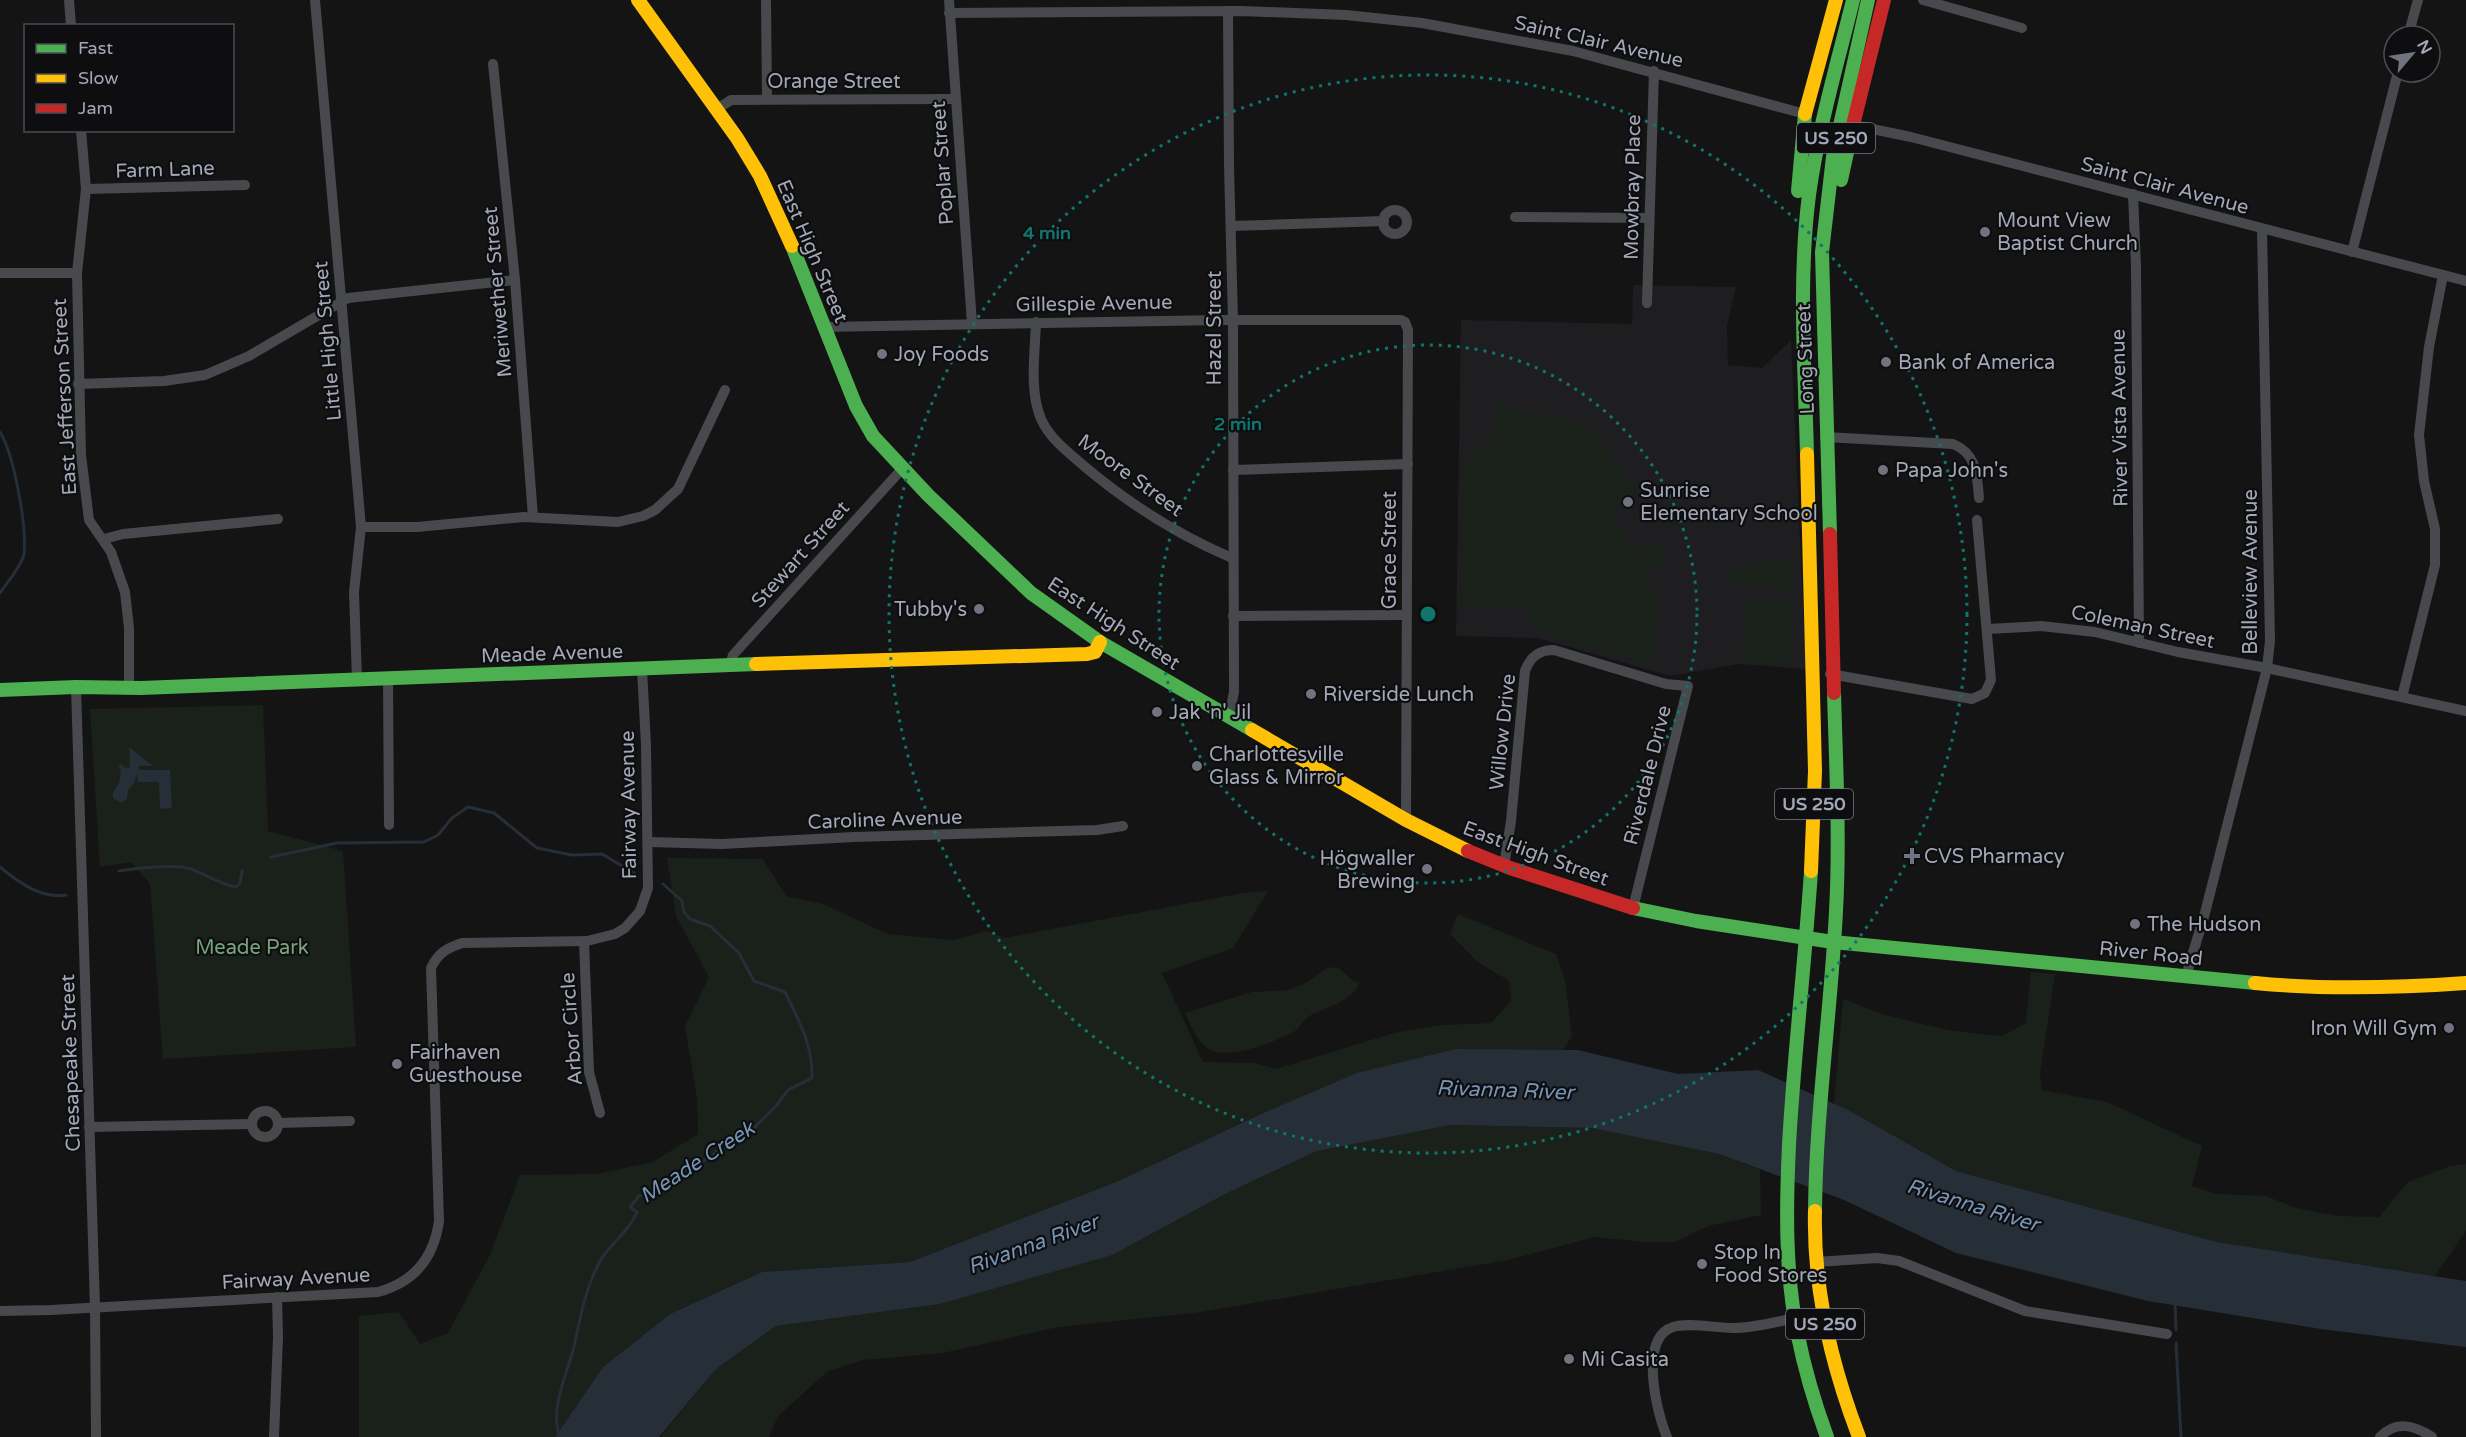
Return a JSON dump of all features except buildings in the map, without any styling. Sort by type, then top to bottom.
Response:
[{"type":"main road","name":"East High Street","points":[[638,0],[737,138],[777,209],[856,406],[866,425],[902,469],[1031,593],[1101,642],[1406,820],[1447,841],[1504,866],[1633,908],[1688,920],[1806,937]]},
{"type":"main road","points":[[1803,268],[1798,204],[1805,114],[1836,0]]},
{"type":"main road","name":"US 250","points":[[1827,1437],[1812,1391],[1796,1318],[1787,1199],[1791,1118],[1814,846],[1815,771],[1803,268],[1809,197],[1819,135],[1853,0]]},
{"type":"main road","name":"US 250","points":[[1822,280],[1824,219],[1834,147],[1868,0]]},
{"type":"main road","points":[[1822,280],[1831,253],[1834,214],[1853,125],[1884,0]]},
{"type":"main road","name":"Long Street","points":[[1822,280],[1827,437]]},
{"type":"main road","name":"US 250","points":[[1827,437],[1838,838],[1833,942],[1819,1112],[1815,1207],[1816,1262],[1826,1328],[1839,1380],[1859,1437]]},
{"type":"main road","name":"Meade Avenue","points":[[0,690],[76,687],[129,688],[1086,654],[1095,651],[1101,642]]},
{"type":"main road","name":"River Road","points":[[1806,937],[1833,942],[2306,988],[2389,988],[2466,983]]},
{"type":"street","points":[[69,0],[71,24]]},
{"type":"street","name":"Little High Street","points":[[315,0],[361,527],[354,592],[357,680]]},
{"type":"street","points":[[766,0],[767,99]]},
{"type":"street","name":"Poplar Street","points":[[949,0],[972,323]]},
{"type":"street","points":[[1179,12],[1180,0]]},
{"type":"street","points":[[1923,0],[2022,28]]},
{"type":"street","points":[[2411,24],[2418,0]]},
{"type":"street","name":"Saint Clair Avenue","points":[[950,13],[1228,11],[1346,15],[1422,23],[1573,51],[1654,71],[1805,114]]},
{"type":"street","name":"Hazel Street","points":[[1228,11],[1233,320],[1234,692],[1229,717]]},
{"type":"street","name":"Meriwether Street","points":[[493,64],[515,280],[533,517]]},
{"type":"street","name":"Mowbray Place","points":[[1647,303],[1654,71]]},
{"type":"street","points":[[2352,252],[2395,84]]},
{"type":"street","name":"Orange Street","points":[[717,109],[731,100],[955,99]]},
{"type":"street","name":"Saint Clair Avenue","points":[[1853,125],[1911,136],[2466,281]]},
{"type":"street","name":"East Jefferson Street","points":[[81,132],[86,189],[77,273],[81,455],[89,520],[111,552],[120,575],[127,605],[129,688]]},
{"type":"street","name":"Farm Lane","points":[[86,189],[245,184]]},
{"type":"street","name":"River Vista Avenue","points":[[2133,194],[2136,266],[2139,643]]},
{"type":"street","points":[[1515,217],[1648,218]]},
{"type":"street","points":[[1231,226],[1383,221]]},
{"type":"street","name":"Belleview Avenue","points":[[2186,976],[2207,905],[2267,668],[2270,641],[2262,229]]},
{"type":"street","points":[[0,273],[77,273]]},
{"type":"street","points":[[2402,697],[2435,565],[2435,529],[2424,481],[2419,435],[2429,347],[2443,275]]},
{"type":"street","points":[[78,384],[164,381],[205,375],[249,356],[341,300],[354,296],[515,280]]},
{"type":"street","name":"Gillespie Avenue","points":[[824,327],[1036,322],[1365,320]]},
{"type":"street","name":"Grace Street","points":[[1365,320],[1401,320],[1407,327],[1406,820]]},
{"type":"street","name":"Moore Street","points":[[1036,322],[1037,405],[1041,419],[1057,443],[1109,487],[1139,508],[1181,534],[1232,558]]},
{"type":"street","points":[[361,527],[417,527],[533,517],[618,522],[632,520],[655,510],[667,501],[682,481],[725,390]]},
{"type":"street","points":[[1806,436],[1953,444],[1974,461],[1979,498]]},
{"type":"street","points":[[1233,470],[1408,464]]},
{"type":"street","name":"Stewart Street","points":[[730,665],[733,655],[902,469]]},
{"type":"street","points":[[104,539],[123,534],[278,519]]},
{"type":"street","points":[[1812,670],[1921,692],[1972,699],[1979,697],[1990,687],[1991,680],[1977,520]]},
{"type":"street","points":[[1233,616],[1407,615]]},
{"type":"street","name":"Coleman Street","points":[[1988,629],[2068,627],[2466,711]]},
{"type":"street","name":"Willow Drive","points":[[1504,866],[1511,821],[1525,671],[1530,659],[1538,653],[1554,650],[1666,684],[1688,686]]},
{"type":"street","name":"Fairway Avenue","points":[[0,1311],[378,1292],[392,1288],[416,1272],[432,1249],[439,1221],[431,968],[436,956],[462,943],[599,939],[620,931],[640,911],[648,888],[642,669]]},
{"type":"street","points":[[388,679],[389,825]]},
{"type":"street","name":"Riverdale Drive","points":[[1633,908],[1688,686]]},
{"type":"street","name":"Chesapeake Street","points":[[76,687],[96,1307],[96,1437]]},
{"type":"street","name":"Caroline Avenue","points":[[648,842],[722,844],[854,837],[1097,831],[1123,826]]},
{"type":"street","name":"Arbor Circle","points":[[584,941],[589,1072],[600,1113]]},
{"type":"street","points":[[263,1111],[274,1115],[278,1123],[273,1134],[264,1137],[256,1134],[252,1124],[255,1114],[263,1111]]},
{"type":"street","points":[[278,1123],[350,1121]]},
{"type":"street","points":[[89,1127],[252,1124]]},
{"type":"street","points":[[1816,1262],[1877,1258],[1899,1261],[2025,1311],[2167,1334]]},
{"type":"street","points":[[274,1437],[278,1337],[277,1297]]},
{"type":"street","points":[[1667,1437],[1655,1398],[1654,1353],[1661,1336],[1673,1327],[1734,1328],[1796,1318]]},
{"type":"street","points":[[2380,1437],[2393,1427],[2404,1424],[2421,1429],[2432,1437]]},
{"type":"shaded area","name":"Sunrise Elementary School","points":[[1633,285],[1736,287],[1727,326],[1728,365],[1762,368],[1791,340],[1806,669],[1739,664],[1670,676],[1538,638],[1456,636],[1461,320],[1632,324]]},
{"type":"green space","points":[[1495,404],[1524,408],[1518,446],[1489,441]]},
{"type":"green space","points":[[1526,412],[1585,421],[1639,491],[1610,513],[1630,541],[1645,580],[1662,601],[1649,664],[1547,636],[1519,605],[1460,605],[1463,461],[1487,443],[1519,448]]},
{"type":"green space","points":[[1636,545],[1664,547],[1666,558],[1644,574]]},
{"type":"green space","points":[[1790,561],[1793,593],[1729,582],[1732,565]]},
{"type":"green space","points":[[1746,599],[1792,602],[1788,666],[1741,662]]},
{"type":"green space","name":"Meade Park","points":[[263,705],[268,831],[343,851],[356,1047],[163,1059],[150,884],[131,862],[100,867],[90,709]]},
{"type":"green space","points":[[667,858],[763,859],[786,896],[823,904],[888,934],[953,940],[987,931],[1004,938],[1243,893],[1268,891],[1233,948],[1162,973],[1203,1062],[1255,1063],[1276,1069],[1394,1033],[1442,1025],[1491,1023],[1511,1001],[1509,981],[1478,962],[1450,934],[1458,914],[1556,954],[1565,981],[1572,1036],[1563,1050],[1456,1049],[1261,1114],[1116,1182],[910,1262],[762,1272],[670,1314],[603,1367],[555,1437],[359,1437],[359,1316],[399,1312],[420,1344],[448,1333],[490,1255],[520,1175],[596,1174],[653,1162],[698,1134],[697,1099],[685,1026],[709,977],[676,916]]},
{"type":"green space","points":[[1338,967],[1352,980],[1360,982],[1352,994],[1339,1003],[1309,1016],[1295,1031],[1254,1048],[1230,1053],[1211,1050],[1198,1039],[1185,1013],[1252,992],[1288,990],[1304,984],[1327,968]]},
{"type":"green space","points":[[2031,972],[2055,974],[2040,1073],[2042,1090],[2107,1102],[2202,1146],[2192,1186],[2216,1194],[2266,1196],[2296,1208],[2338,1216],[2379,1217],[2408,1182],[2450,1166],[2466,1164],[2466,1231],[2435,1276],[2217,1242],[1956,1171],[1834,1104],[1843,999],[1885,1015],[1948,1030],[2002,1036],[2026,1023]]},
{"type":"green space","points":[[1451,1125],[1592,1128],[1719,1154],[1760,1170],[1761,1215],[1708,1226],[1675,1242],[1644,1242],[1595,1237],[1508,1260],[1194,1313],[1058,1327],[943,1353],[863,1360],[828,1371],[778,1416],[769,1437],[660,1437],[716,1369],[776,1326],[940,1304],[1223,1195],[1317,1151]]},
{"type":"water","points":[[129,747],[153,766],[139,766],[139,770],[170,770],[172,808],[160,809],[159,782],[138,782],[136,773],[135,782],[128,790],[127,799],[121,803],[113,798],[113,793],[119,783],[121,769],[118,766],[121,764],[125,768],[130,767]]},
{"type":"water","name":"Rivanna River","points":[[1456,1049],[1578,1050],[1678,1074],[1758,1070],[1848,1110],[1956,1171],[2217,1242],[2466,1281],[2466,1347],[2321,1329],[2148,1301],[1956,1253],[1844,1200],[1719,1154],[1592,1128],[1451,1125],[1317,1151],[1223,1195],[1112,1255],[940,1304],[776,1326],[716,1369],[659,1437],[555,1437],[603,1367],[670,1314],[762,1272],[910,1262],[1116,1182],[1261,1114],[1357,1073]]},
{"type":"waterway","name":"Meade Creek","points":[[0,432],[15,473],[24,542],[21,563],[0,593]]},
{"type":"waterway","name":"Meade Creek","points":[[271,857],[337,843],[424,842],[438,835],[452,818],[468,807],[494,813],[537,848],[572,855],[602,854],[634,873]]},
{"type":"waterway","name":"Meade Creek","points":[[0,867],[22,884],[39,892],[57,896],[66,895]]},
{"type":"waterway","name":"Meade Creek","points":[[119,871],[156,867],[184,868],[236,887],[240,883],[242,871]]},
{"type":"waterway","name":"Meade Creek","points":[[560,1437],[557,1426],[558,1404],[587,1294],[603,1256],[624,1232],[637,1212],[630,1207],[639,1196],[656,1192],[668,1180],[712,1156],[734,1134],[755,1127],[788,1090],[812,1078],[808,1044],[785,992],[754,981],[739,953],[710,926],[690,919],[684,912],[682,901],[663,884]]},
{"type":"waterway","points":[[2175,1302],[2176,1330]]},
{"type":"waterway","points":[[2176,1343],[2181,1437]]},
{"type":"traffic: fast","points":[[1807,454],[1803,325],[1804,260],[1809,195],[1828,97],[1853,0]]},
{"type":"traffic: fast","points":[[1830,534],[1822,252],[1833,157],[1868,0]]},
{"type":"traffic: fast","points":[[1798,191],[1805,114]]},
{"type":"traffic: fast","points":[[1841,180],[1853,125]]},
{"type":"traffic: fast","points":[[792,246],[856,406],[873,436],[928,495],[1031,593],[1100,642],[1252,730]]},
{"type":"traffic: fast","points":[[0,690],[76,687],[141,688],[756,664]]},
{"type":"traffic: fast","points":[[1815,1211],[1818,1136],[1834,948],[1838,857],[1834,693]]},
{"type":"traffic: fast","points":[[1811,871],[1791,1111],[1787,1193],[1788,1241],[1791,1289],[1798,1336],[1827,1437]]},
{"type":"traffic: fast","points":[[1633,908],[1696,921],[1833,942]]},
{"type":"traffic: fast","points":[[1833,942],[2255,983]]},
{"type":"traffic: slow","points":[[638,0],[737,138],[760,176],[792,246]]},
{"type":"traffic: slow","points":[[1805,114],[1836,0]]},
{"type":"traffic: slow","points":[[1807,454],[1815,771],[1811,871]]},
{"type":"traffic: slow","points":[[756,664],[1087,654],[1095,652],[1100,642]]},
{"type":"traffic: slow","points":[[1252,730],[1406,820],[1468,851]]},
{"type":"traffic: slow","points":[[2255,983],[2360,988],[2466,983]]},
{"type":"traffic: slow","points":[[1815,1211],[1817,1269],[1826,1326],[1840,1382],[1859,1437]]},
{"type":"traffic: jam","points":[[1853,125],[1884,0]]},
{"type":"traffic: jam","points":[[1830,534],[1834,693]]},
{"type":"traffic: jam","points":[[1468,851],[1510,868],[1633,908]]},
{"type":"place","name":"Mount View Baptist Church","points":[[1985,232]]},
{"type":"place","name":"Joy Foods","points":[[882,354]]},
{"type":"place","name":"Bank of America","points":[[1886,362]]},
{"type":"place","name":"Papa John's","points":[[1883,470]]},
{"type":"place","name":"Sunrise Elementary School","points":[[1628,502]]},
{"type":"place","name":"Tubby's","points":[[979,609]]},
{"type":"place","name":"Riverside Lunch","points":[[1311,694]]},
{"type":"place","name":"Jak 'n' Jil","points":[[1157,712]]},
{"type":"place","name":"Charlottesville Glass & Mirror","points":[[1197,766]]},
{"type":"place","name":"CVS Pharmacy","points":[[1912,856]]},
{"type":"place","name":"Högwaller Brewing","points":[[1427,869]]},
{"type":"place","name":"The Hudson","points":[[2135,924]]},
{"type":"place","name":"Iron Will Gym","points":[[2449,1028]]},
{"type":"place","name":"Fairhaven Guesthouse","points":[[397,1064]]},
{"type":"place","name":"Stop In Food Stores","points":[[1702,1264]]},
{"type":"place","name":"Mi Casita","points":[[1569,1359]]}]
